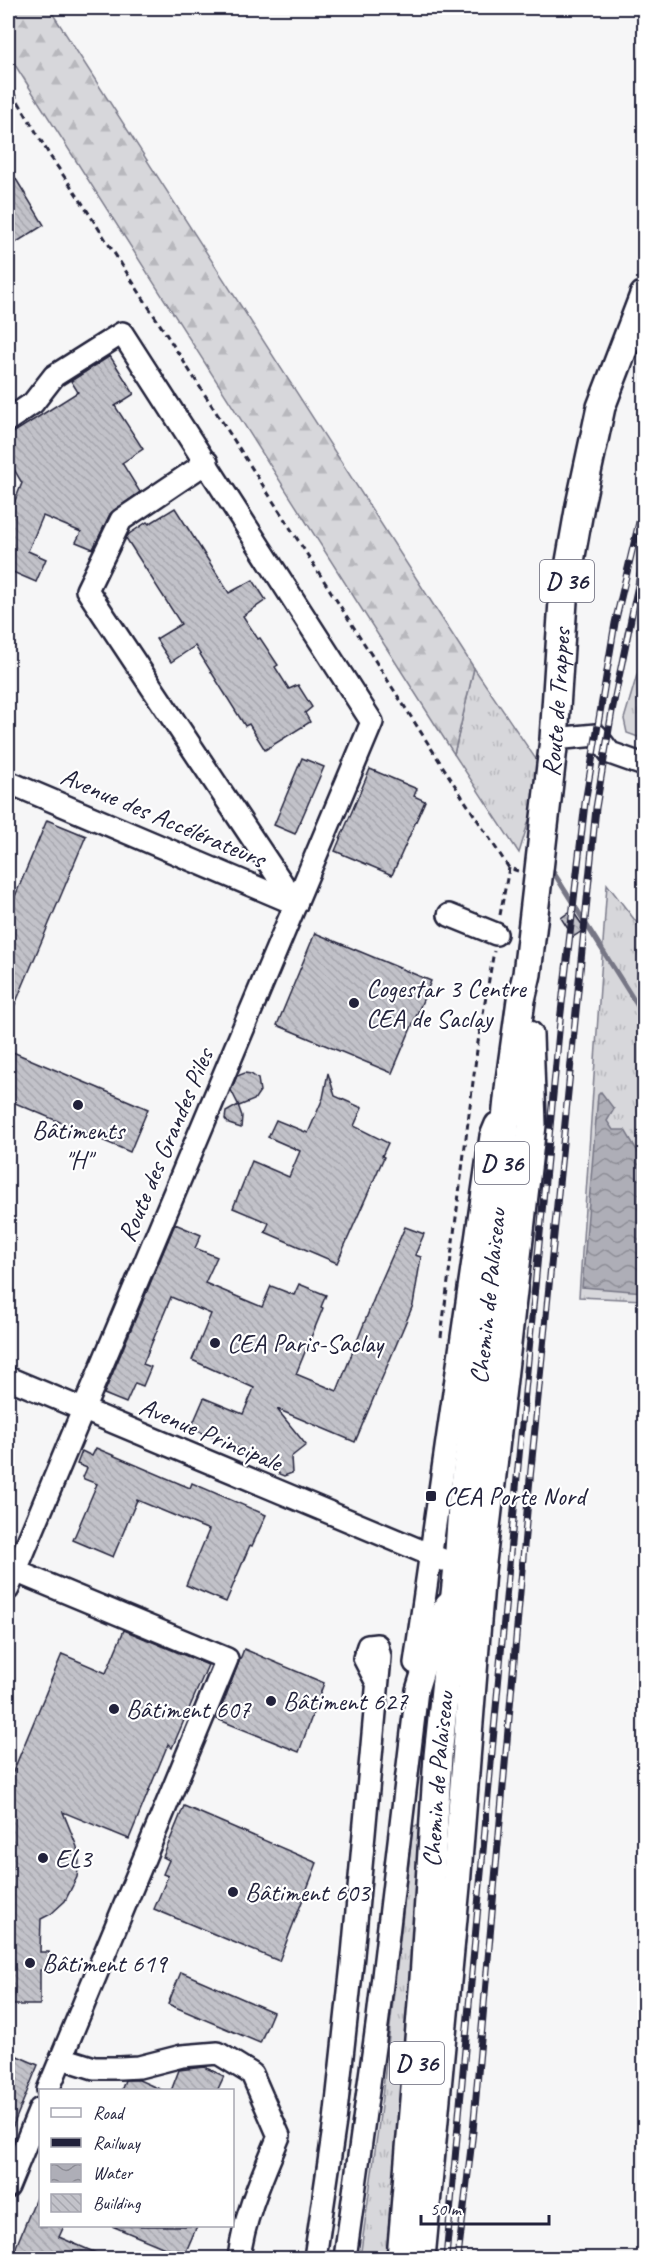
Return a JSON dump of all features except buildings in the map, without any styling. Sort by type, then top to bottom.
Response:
[{"type":"main road","name":"Route de Trappes","points":[[526,974],[554,739],[563,601],[601,407],[645,295]]},
{"type":"main road","name":"Chemin de Palaiseau","points":[[400,2259],[424,1978],[438,1756],[455,1596],[469,1568],[462,1507],[482,1352],[509,1091],[526,974]]},
{"type":"main road","name":"Chemin de Palaiseau","points":[[421,2259],[456,1886],[469,1568],[532,1125],[526,974]]},
{"type":"street","points":[[8,420],[33,403],[54,376],[123,333],[207,462],[121,520],[87,590],[296,903]]},
{"type":"street","name":"Route des Grandes Piles","points":[[11,1580],[372,722],[207,462]]},
{"type":"street","points":[[554,739],[596,735],[610,753],[645,765]]},
{"type":"street","name":"Avenue des Accélérateurs","points":[[8,782],[296,903]]},
{"type":"street","points":[[449,915],[496,934]]},
{"type":"street","points":[[417,1690],[414,1669],[491,1136],[509,1091]]},
{"type":"street","name":"Avenue Principale","points":[[8,1378],[430,1555]]},
{"type":"street","points":[[430,1555],[469,1568]]},
{"type":"street","points":[[11,1580],[227,1659],[49,2089]]},
{"type":"street","points":[[345,2259],[379,2006],[417,1690],[440,1616],[455,1596]]},
{"type":"street","points":[[315,2259],[335,2121],[353,1955],[373,1750],[377,1683]]},
{"type":"street","points":[[62,2058],[94,2068],[120,2068],[139,2067],[182,2056],[218,2053],[252,2074],[279,2136],[256,2193],[241,2241],[239,2259]]},
{"type":"street","points":[[8,2182],[39,2111]]},
{"type":"path","points":[[8,84],[50,156],[509,868]]},
{"type":"green space","points":[[8,8],[49,8],[474,668],[454,754],[8,54]]},
{"type":"green space","points":[[644,651],[644,686],[639,704],[644,705],[644,727],[641,738],[627,733],[624,719]]},
{"type":"green space","points":[[474,668],[544,771],[519,853],[454,754]]},
{"type":"green space","points":[[607,884],[644,932],[644,1300],[579,1297]]},
{"type":"green space","points":[[413,1826],[423,1826],[389,2258],[360,2258],[380,2115]]},
{"type":"water","points":[[601,1092],[614,1109],[607,1121],[613,1130],[625,1130],[644,1162],[644,1292],[582,1287],[598,1095]]},
{"type":"waterway","points":[[552,870],[644,1016]]},
{"type":"railway","points":[[446,2258],[560,1021],[585,803],[615,623],[644,501]]},
{"type":"railway","points":[[458,2258],[473,2131],[529,1489],[596,808],[612,711],[644,556]]},
{"type":"place","name":"Cogestar 3 Centre CEA de Saclay","points":[[354,1003]]},
{"type":"place","name":"Bâtiments \"H\"","points":[[78,1105]]},
{"type":"place","name":"CEA Paris-Saclay","points":[[215,1343]]},
{"type":"place","name":"CEA Porte Nord","points":[[431,1496]]},
{"type":"place","name":"Bâtiment 627","points":[[271,1701]]},
{"type":"place","name":"Bâtiment 607","points":[[114,1709]]},
{"type":"place","name":"EL3","points":[[43,1858]]},
{"type":"place","name":"Bâtiment 603","points":[[233,1892]]},
{"type":"place","name":"Bâtiment 619","points":[[30,1963]]}]
